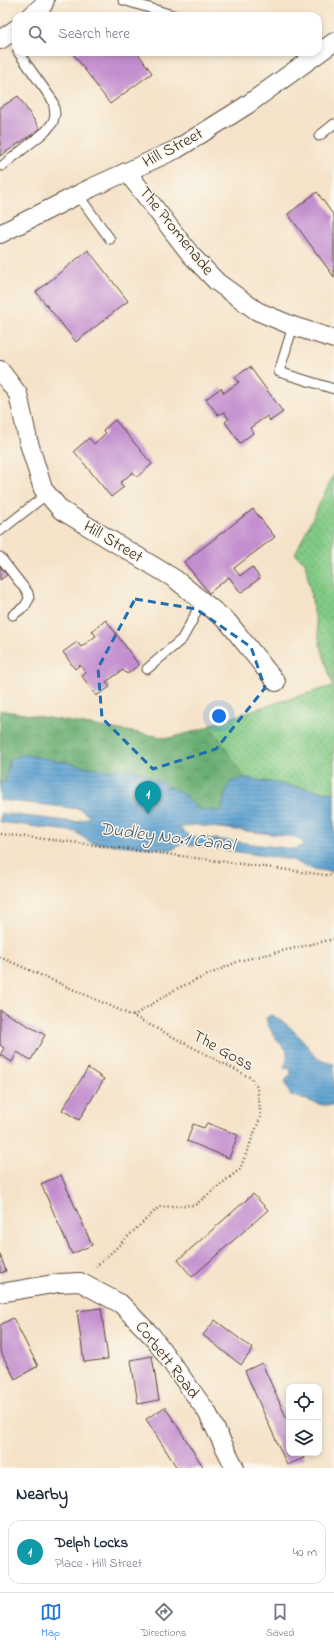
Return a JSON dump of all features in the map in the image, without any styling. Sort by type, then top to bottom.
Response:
[{"type":"street","points":[[35,12],[43,5],[45,0]]},
{"type":"street","name":"Hill Street","points":[[322,51],[334,42]]},
{"type":"street","name":"Hill Street","points":[[0,234],[78,195],[177,149],[247,105],[315,56]]},
{"type":"street","name":"The Promenade","points":[[127,172],[191,254],[218,282],[257,311],[293,326],[334,339]]},
{"type":"street","name":"Hill Street","points":[[0,370],[18,394],[28,440],[43,489],[60,510],[175,579],[228,622],[276,682]]},
{"type":"street","points":[[0,1294],[59,1283],[80,1282]]},
{"type":"street","name":"Corbett Road","points":[[80,1282],[121,1304],[152,1336],[207,1412],[235,1468]]},
{"type":"lane","points":[[122,0],[162,12]]},
{"type":"lane","points":[[2,166],[46,131],[53,122],[55,114],[53,101],[22,56]]},
{"type":"lane","points":[[319,136],[334,124]]},
{"type":"lane","points":[[78,195],[110,238]]},
{"type":"lane","points":[[293,326],[279,372],[334,388]]},
{"type":"lane","points":[[0,531],[47,494]]},
{"type":"lane","points":[[0,557],[28,593],[29,599],[25,606],[13,615]]},
{"type":"lane","points":[[147,669],[182,639],[201,600]]},
{"type":"path","points":[[0,834],[334,876]]},
{"type":"path","points":[[133,1016],[176,989],[239,961],[334,939]]},
{"type":"path","name":"The Goss","points":[[0,957],[133,1016],[251,1078],[257,1087],[261,1116],[240,1169],[195,1205],[159,1207],[80,1282]]},
{"type":"highlighted area","points":[[135,599],[196,609],[251,647],[265,688],[216,749],[153,769],[102,718],[98,668]]},
{"type":"green space","points":[[334,474],[334,793],[245,778],[210,725],[256,709],[333,686],[320,644],[305,562],[295,554]]},
{"type":"green space","points":[[326,688],[334,793],[245,778],[226,791],[222,811],[197,809],[184,795],[123,769],[110,771],[10,759],[5,782],[0,782],[0,710],[169,738],[199,730],[256,709]]},
{"type":"water","name":"Dudley No.1 Canal","points":[[23,754],[110,771],[123,768],[142,772],[184,795],[197,809],[221,811],[226,791],[231,781],[245,778],[334,793],[334,872],[312,869],[292,860],[192,845],[182,844],[172,850],[92,843],[76,832],[0,822],[0,813],[76,822],[90,817],[80,809],[0,800],[0,782],[5,782],[10,759]],"holes":[[[194,825],[296,837],[305,844],[294,849],[190,836],[179,828]]]},
{"type":"water","points":[[271,1015],[286,1024],[295,1032],[316,1057],[334,1064],[334,1105],[322,1105],[290,1095],[285,1081],[291,1074],[290,1069],[284,1067],[287,1060],[287,1050],[277,1040],[269,1027],[266,1018]]},
{"type":"building","points":[[75,56],[140,56],[152,73],[110,104]]},
{"type":"building","points":[[18,96],[40,129],[0,156],[0,108]]},
{"type":"building","points":[[317,192],[334,216],[334,277],[288,214]]},
{"type":"building","points":[[88,250],[128,301],[76,342],[36,292]]},
{"type":"building","points":[[250,367],[283,412],[270,421],[267,416],[250,428],[253,433],[240,443],[225,422],[229,419],[224,412],[218,415],[206,399],[221,388],[224,393],[239,382],[235,377]]},
{"type":"building","points":[[115,420],[152,464],[137,477],[133,472],[120,483],[124,487],[111,497],[74,451],[89,438],[94,444],[106,433],[103,430]]},
{"type":"building","points":[[253,509],[275,537],[234,568],[240,576],[252,567],[260,578],[241,593],[229,577],[209,593],[184,562]]},
{"type":"building","points":[[0,566],[7,575],[0,580]]},
{"type":"building","points":[[106,620],[139,665],[127,674],[123,670],[106,682],[110,687],[96,696],[82,676],[86,673],[80,665],[75,669],[63,652],[77,642],[81,647],[96,636],[92,631]]},
{"type":"building","points":[[0,1010],[45,1035],[31,1060],[17,1052],[12,1062],[0,1055],[4,1048],[0,1045]]},
{"type":"building","points":[[88,1068],[104,1079],[79,1120],[62,1110]]},
{"type":"building","points":[[207,1123],[238,1135],[229,1158],[187,1141],[193,1124],[204,1128]]},
{"type":"building","points":[[61,1175],[92,1245],[72,1254],[41,1184]]},
{"type":"building","points":[[253,1194],[268,1210],[192,1277],[178,1260]]},
{"type":"building","points":[[0,1254],[6,1271],[0,1273]]},
{"type":"building","points":[[101,1308],[108,1359],[84,1362],[77,1311]]},
{"type":"building","points":[[13,1318],[38,1366],[15,1379],[0,1350],[0,1325]]},
{"type":"building","points":[[215,1320],[253,1349],[241,1365],[203,1335]]},
{"type":"building","points":[[152,1356],[159,1400],[138,1404],[131,1360]]},
{"type":"building","points":[[262,1363],[286,1417],[286,1456],[303,1456],[304,1458],[287,1465],[245,1371]]},
{"type":"building","points":[[165,1407],[204,1468],[177,1468],[146,1419]]},
{"type":"place","name":"Delph Locks","points":[[148,814]]}]
